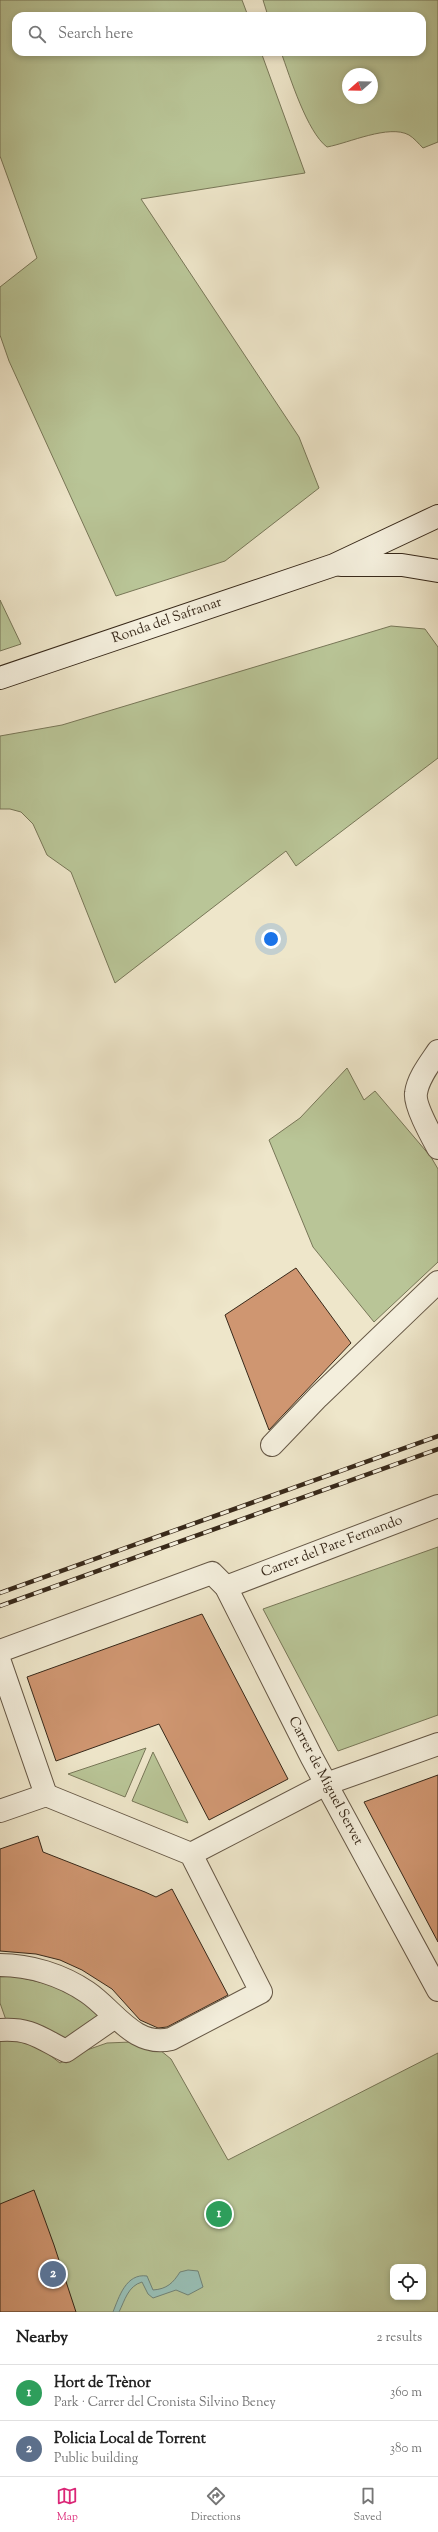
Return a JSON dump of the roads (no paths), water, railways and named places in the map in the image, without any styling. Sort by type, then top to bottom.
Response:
[{"type":"street","name":"Ronda del Safranar","points":[[0,678],[334,565],[438,516]]},
{"type":"street","name":"Ronda del Safranar","points":[[334,565],[402,565],[438,571]]},
{"type":"street","points":[[438,1051],[424,1072],[416,1094],[427,1129],[438,1148]]},
{"type":"street","points":[[272,1445],[318,1397],[438,1282]]},
{"type":"street","name":"Carrer del Pare Fernando","points":[[0,1651],[219,1580],[438,1506]]},
{"type":"street","name":"Carrer de Miguel Servet","points":[[219,1580],[326,1784],[438,1990]]},
{"type":"street","points":[[0,1662],[46,1795]]},
{"type":"street","points":[[191,1854],[326,1784],[438,1744]]},
{"type":"street","points":[[0,1812],[46,1795],[191,1854],[261,1992],[171,2039],[159,2042],[134,2034],[87,1992],[47,1972],[0,1965]]},
{"type":"street","points":[[0,2030],[24,2031],[66,2051],[115,2017]]},
{"type":"water","points":[[188,2270],[198,2271],[203,2287],[188,2295],[176,2290],[153,2298],[148,2294],[142,2282],[130,2290],[119,2312],[113,2312],[124,2287],[134,2278],[147,2276],[153,2290],[166,2287],[180,2272]]},
{"type":"railway","points":[[0,1593],[438,1436]]},
{"type":"railway","points":[[0,1606],[438,1449]]},
{"type":"place","name":"Hort de Trènor","points":[[219,2214]]},
{"type":"place","name":"Policia Local de Torrent","points":[[53,2274]]}]
